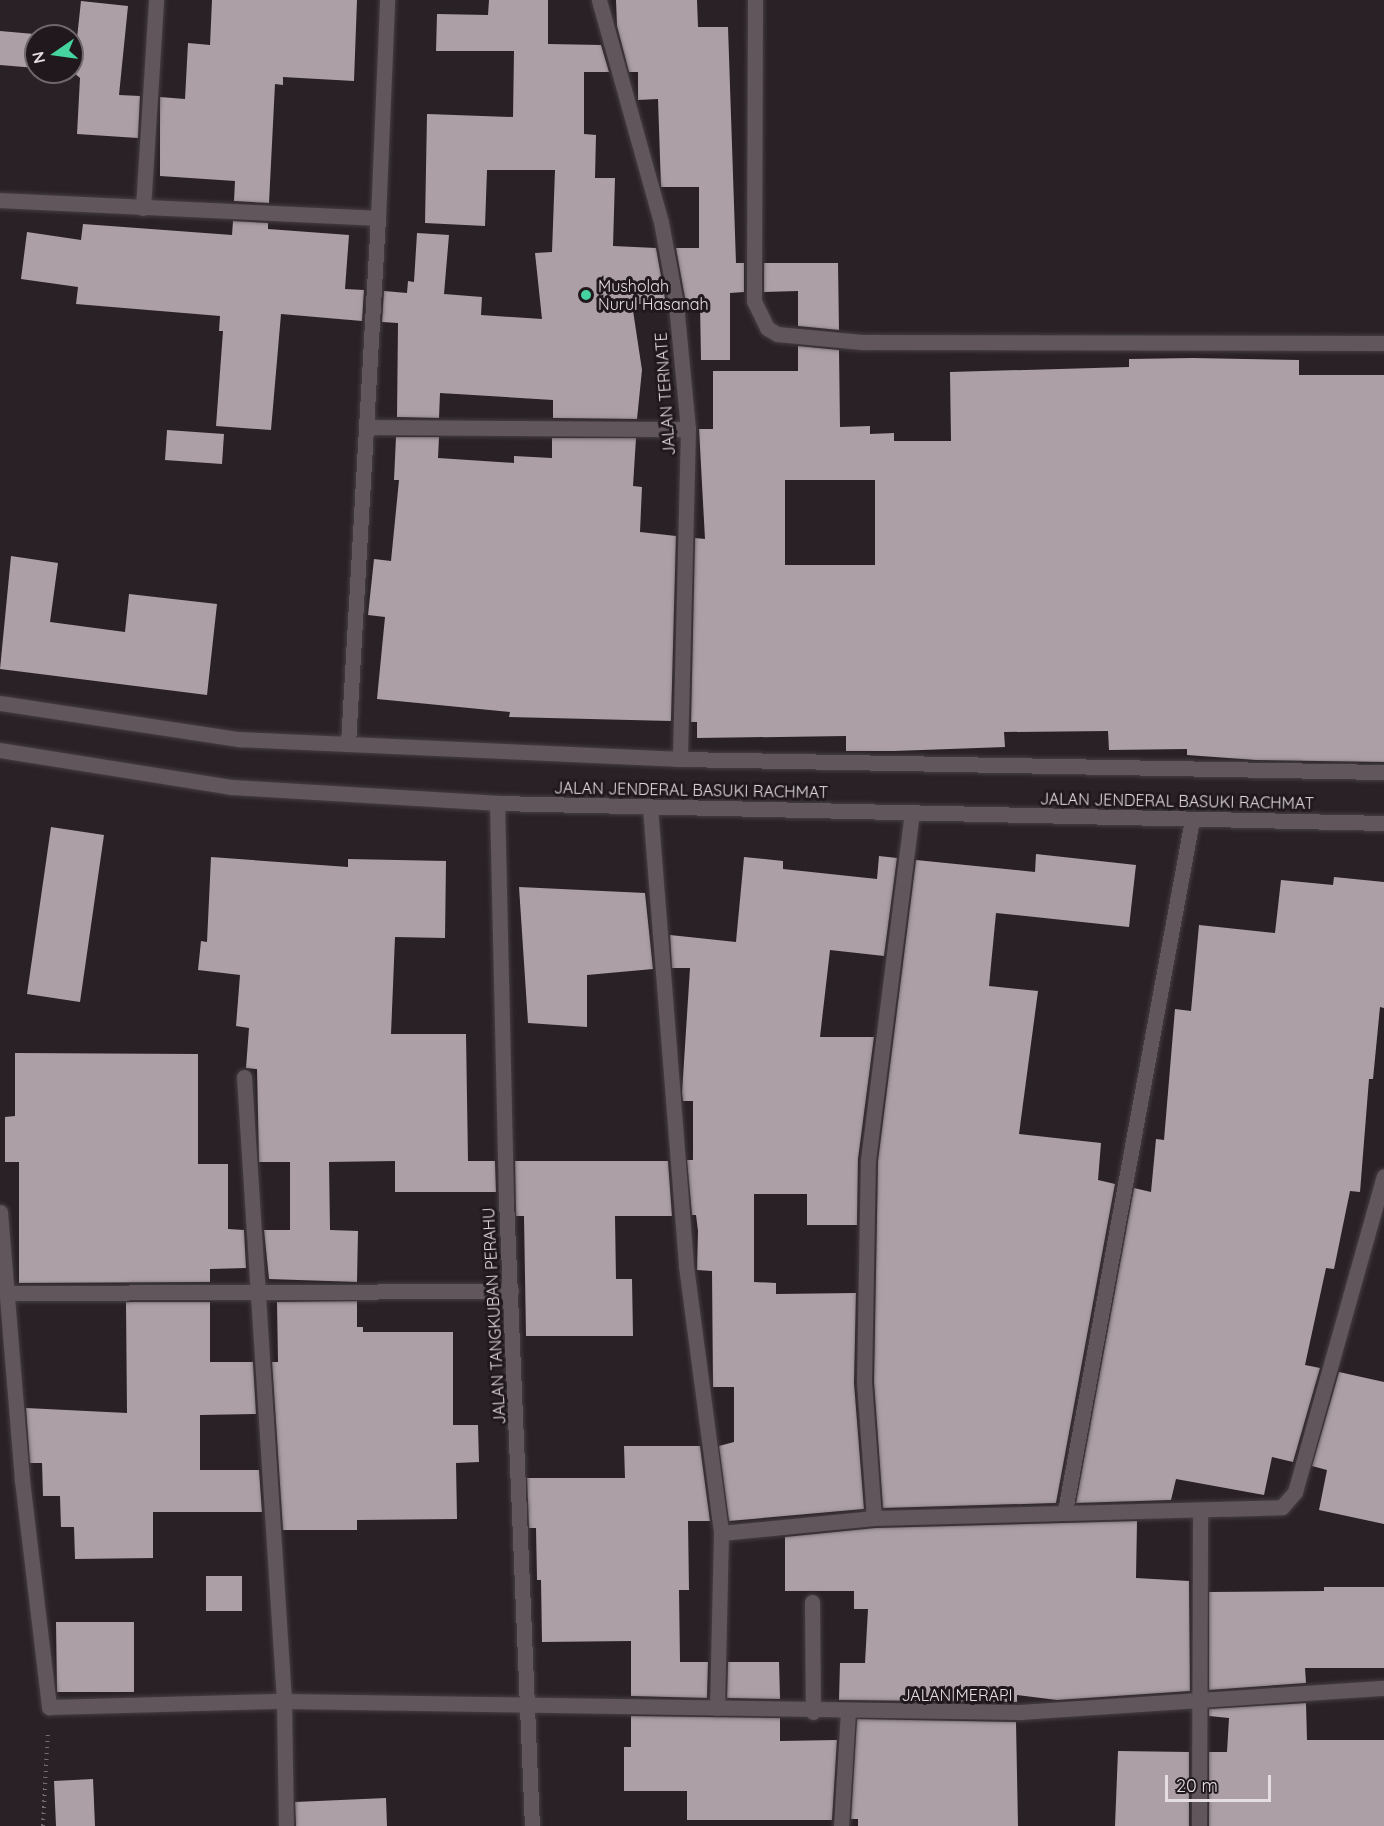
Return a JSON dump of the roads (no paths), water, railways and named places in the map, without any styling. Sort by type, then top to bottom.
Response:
[{"type":"street","points":[[143,208],[156,0]]},
{"type":"street","points":[[348,744],[369,427],[387,0]]},
{"type":"street","name":"JALAN TERNATE","points":[[599,0],[661,222],[676,304],[688,429],[680,759]]},
{"type":"street","points":[[755,0],[754,301],[767,328],[777,334],[862,342],[1384,343]]},
{"type":"street","points":[[0,200],[378,218]]},
{"type":"street","points":[[369,427],[688,429]]},
{"type":"street","name":"JALAN JENDERAL BASUKI RACHMAT","points":[[0,703],[239,739],[680,759],[1384,772]]},
{"type":"street","name":"JALAN JENDERAL BASUKI RACHMAT","points":[[0,750],[231,787],[497,803],[1384,823]]},
{"type":"street","name":"JALAN TANGKUBAN PERAHU","points":[[497,803],[511,1291],[530,1707],[532,1826]]},
{"type":"street","points":[[650,807],[686,1266],[721,1533],[717,1708]]},
{"type":"street","points":[[874,1518],[864,1382],[867,1160],[912,814]]},
{"type":"street","points":[[1065,1511],[1192,820]]},
{"type":"street","points":[[244,1077],[284,1701],[286,1826]]},
{"type":"street","points":[[721,1533],[874,1518],[1065,1511],[1200,1512],[1275,1509],[1291,1502],[1384,1176]]},
{"type":"street","points":[[0,1212],[7,1293],[258,1290],[511,1291]]},
{"type":"street","name":"JALAN MERAPI","points":[[7,1293],[22,1480],[49,1707],[284,1701],[530,1707],[717,1708],[848,1713],[1020,1712],[1200,1702],[1384,1688]]},
{"type":"street","points":[[1200,1512],[1200,1826]]},
{"type":"street","points":[[812,1602],[813,1712]]},
{"type":"street","points":[[841,1826],[848,1713]]},
{"type":"place","name":"Musholah Nurul Hasanah","points":[[586,295]]}]
